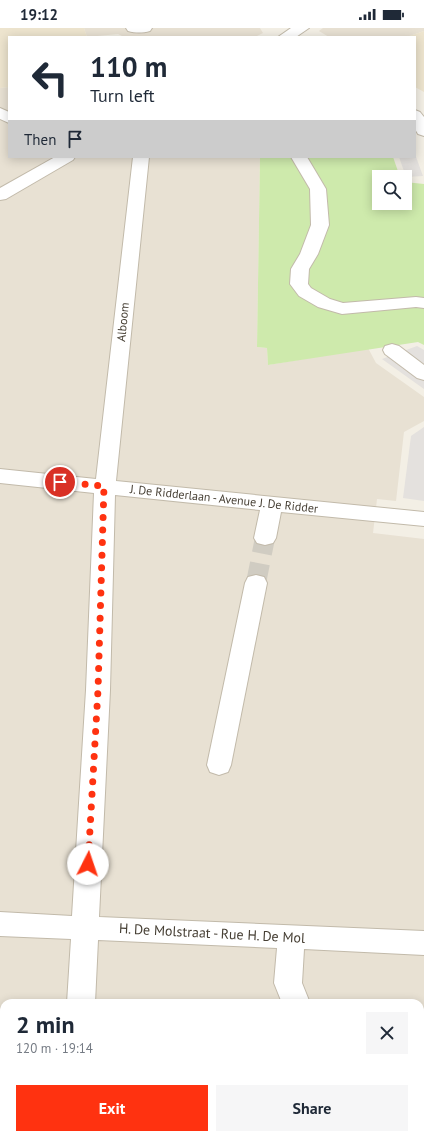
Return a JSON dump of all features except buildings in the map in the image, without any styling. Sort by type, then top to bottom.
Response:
[{"type":"street","points":[[133,28],[145,28]]},
{"type":"street","points":[[288,36],[303,30]]},
{"type":"street","points":[[416,117],[424,131]]},
{"type":"street","points":[[0,195],[65,158]]},
{"type":"street","name":"Alboom","points":[[81,999],[98,690],[104,486],[141,158]]},
{"type":"street","points":[[300,158],[318,189],[320,225],[309,254],[300,269],[299,284],[305,292],[324,303],[342,309],[416,302],[424,303]]},
{"type":"street","points":[[392,350],[424,374]]},
{"type":"street","name":"J. De Ridderlaan - Avenue J. De Ridder","points":[[0,476],[424,519]]},
{"type":"street","points":[[265,538],[272,503]]},
{"type":"street","points":[[218,764],[256,583]]},
{"type":"street","name":"H. De Molstraat - Rue H. De Mol","points":[[0,924],[424,943]]},
{"type":"street","points":[[291,937],[288,983],[294,999]]},
{"type":"shaded area","points":[[0,28],[84,28],[87,36],[8,36],[8,87],[0,88]]},
{"type":"shaded area","points":[[84,28],[260,28],[263,33],[257,36],[122,36],[118,34],[87,36]]},
{"type":"shaded area","points":[[323,28],[424,28],[424,31],[410,36],[327,36],[319,31]]},
{"type":"shaded area","points":[[424,31],[424,92],[416,88],[416,36],[410,36]]},
{"type":"shaded area","points":[[8,87],[8,158],[260,158],[257,347],[267,348],[268,365],[368,348],[376,363],[424,397],[424,421],[404,432],[396,501],[377,499],[373,533],[424,539],[424,999],[0,999],[0,88]]},
{"type":"shaded area","points":[[416,157],[423,176],[412,177],[412,170],[404,170],[399,158],[416,158]]},
{"type":"shaded area","points":[[417,346],[424,350],[424,389],[382,359]]},
{"type":"shaded area","points":[[424,427],[424,501],[403,498],[411,436]]},
{"type":"green space","points":[[260,158],[393,158],[398,170],[372,170],[372,210],[412,210],[412,183],[424,184],[424,345],[418,342],[268,365],[267,348],[257,347]]},
{"type":"tunnel","points":[[256,583],[265,538]]},
{"type":"route","points":[[60,482],[104,486],[98,690],[88,864]]}]
